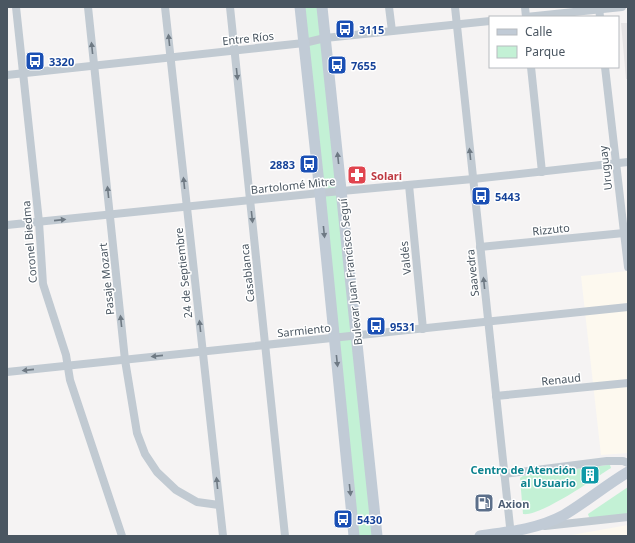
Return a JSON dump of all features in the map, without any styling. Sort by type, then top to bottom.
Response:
[{"type":"main road","name":"Bulevar Juan Francisco Seguí","points":[[300,7],[354,536]]},
{"type":"main road","name":"Bulevar Juan Francisco Seguí","points":[[322,7],[377,536]]},
{"type":"main road","points":[[480,536],[511,534],[562,516],[628,472]]},
{"type":"street","name":"Coronel Biedma","points":[[16,7],[39,222],[43,284],[66,355],[70,380],[122,536]]},
{"type":"street","name":"Pasaje Mozart","points":[[88,7],[125,360],[137,433],[145,454],[157,472],[176,490],[197,502],[219,505]]},
{"type":"street","name":"24 de Septiembre","points":[[165,7],[223,536]]},
{"type":"street","name":"Casablanca","points":[[230,7],[285,536]]},
{"type":"street","points":[[389,7],[392,31]]},
{"type":"street","name":"Saavedra","points":[[455,7],[511,534]]},
{"type":"street","points":[[538,16],[600,11],[622,7]]},
{"type":"street","name":"Entre Ríos","points":[[7,75],[304,43],[325,38],[489,21]]},
{"type":"street","points":[[531,68],[542,172]]},
{"type":"street","name":"Uruguay","points":[[605,68],[628,267]]},
{"type":"street","name":"Bartolomé Mitre","points":[[7,225],[542,172],[628,162]]},
{"type":"street","name":"Valdés","points":[[408,185],[423,329]]},
{"type":"street","name":"Rizzuto","points":[[480,247],[624,233]]},
{"type":"street","name":"Sarmiento","points":[[7,372],[628,307]]},
{"type":"street","name":"Renaud","points":[[496,396],[628,383]]},
{"type":"street","points":[[504,474],[607,461],[623,461],[628,463]]},
{"type":"street","points":[[530,528],[628,517]]},
{"type":"shaded area","points":[[621,23],[628,23],[628,79],[626,79]]},
{"type":"shaded area","points":[[628,271],[628,453],[601,455],[581,276]]},
{"type":"shaded area","points":[[628,525],[628,536],[566,536]]},
{"type":"green space","points":[[300,7],[322,7],[377,536],[354,536]]},
{"type":"green space","points":[[610,465],[611,468],[567,496],[542,509],[523,514],[520,478],[523,476]]},
{"type":"green space","points":[[628,487],[628,514],[592,518],[589,517],[588,514]]},
{"type":"place","name":"3115","points":[[345,29]]},
{"type":"place","name":"3320","points":[[35,61]]},
{"type":"place","name":"7655","points":[[337,65]]},
{"type":"place","name":"2883","points":[[309,164]]},
{"type":"place","name":"Solari","points":[[357,175]]},
{"type":"place","name":"5443","points":[[481,196]]},
{"type":"place","name":"9531","points":[[376,326]]},
{"type":"place","name":"Centro de Atención al Usuario","points":[[590,475]]},
{"type":"place","name":"Axion","points":[[484,503]]},
{"type":"place","name":"5430","points":[[343,519]]}]
